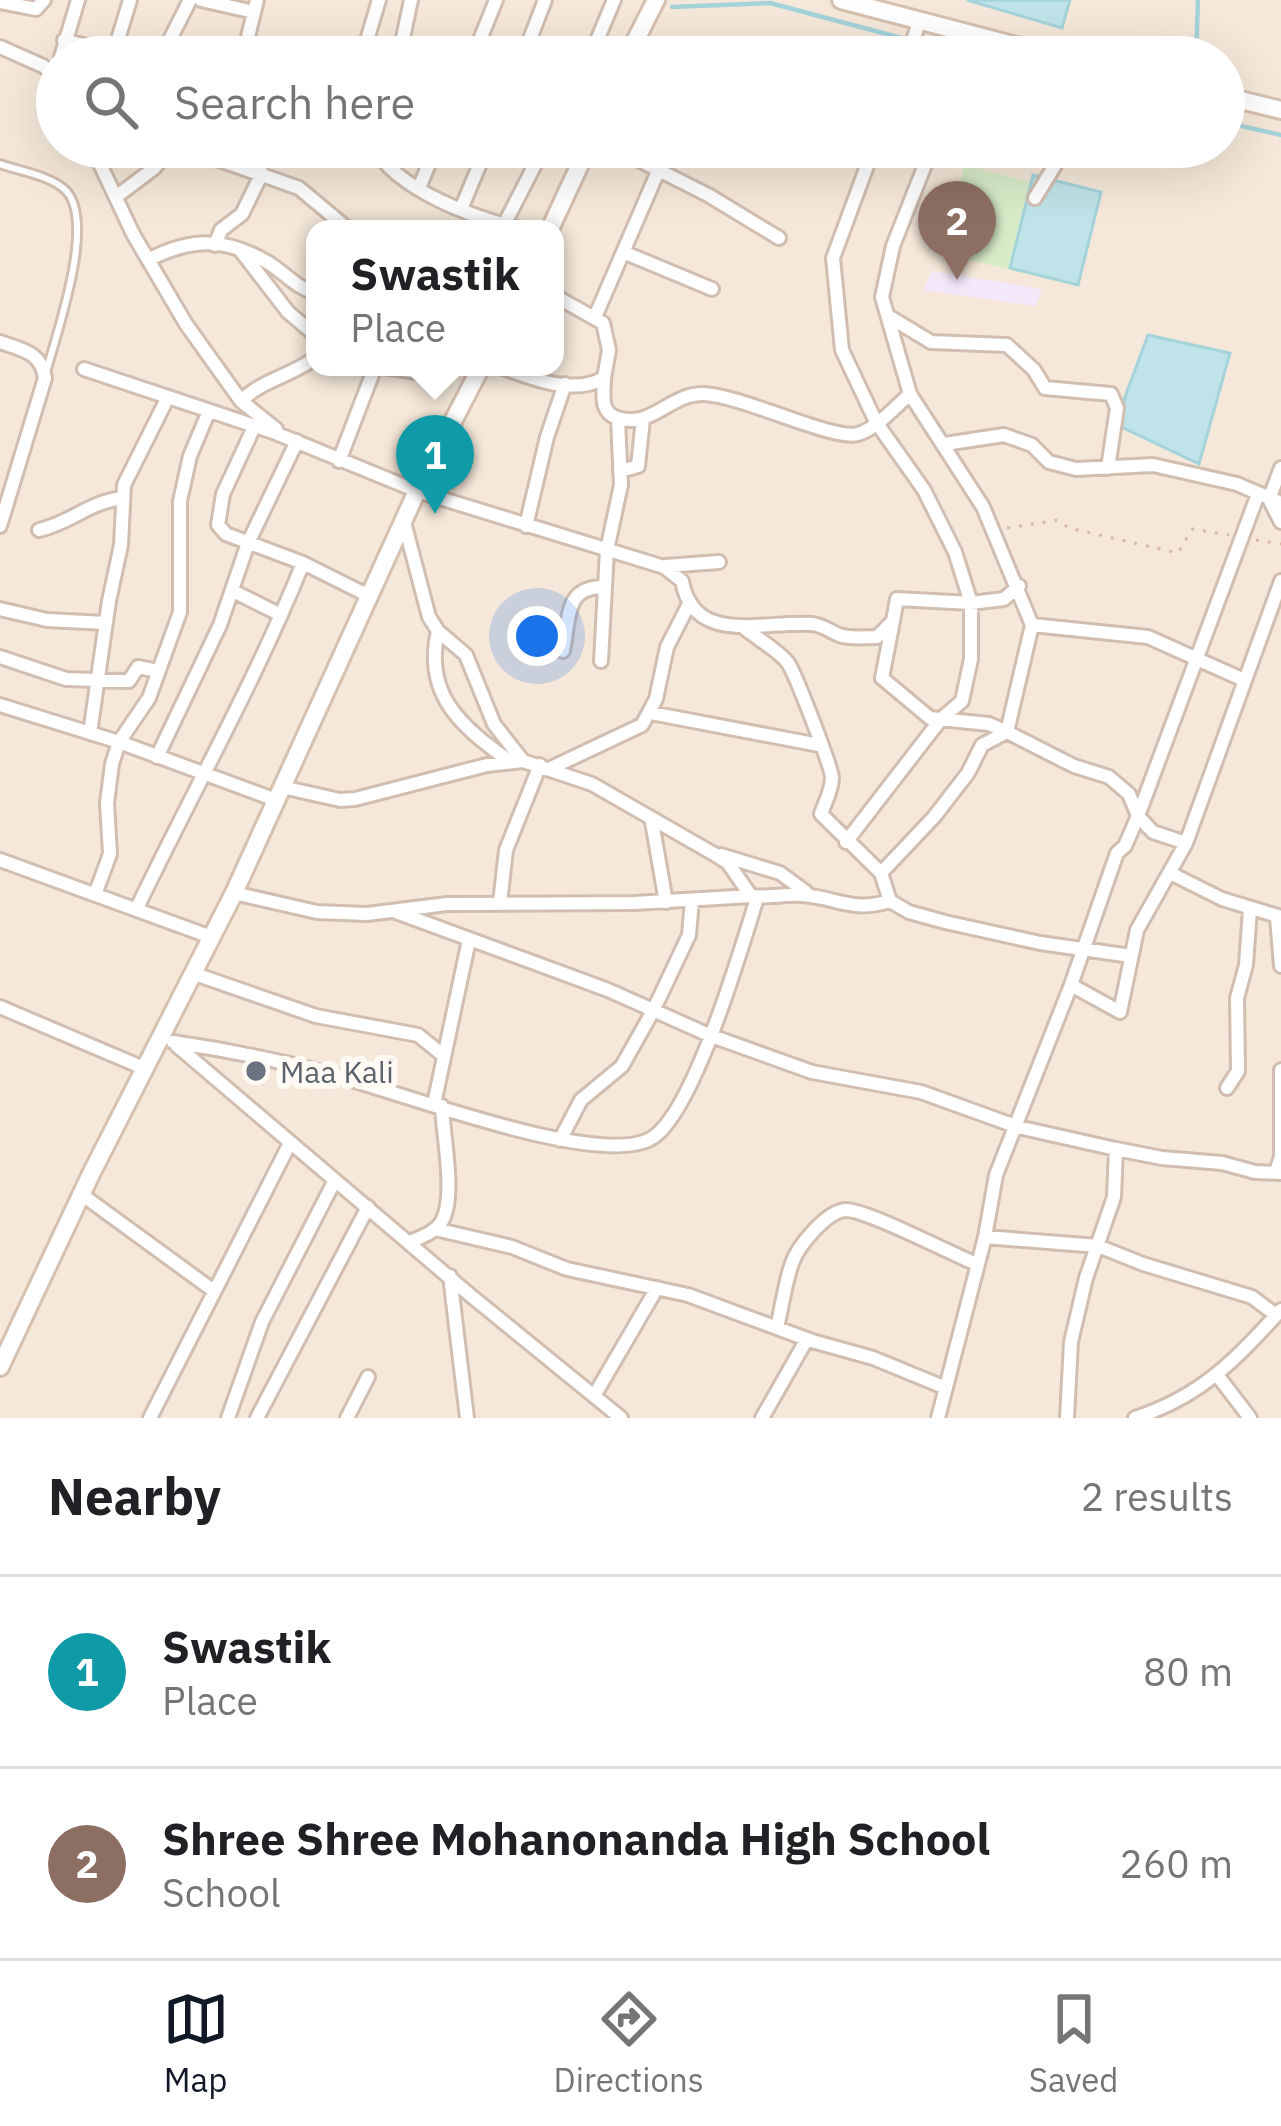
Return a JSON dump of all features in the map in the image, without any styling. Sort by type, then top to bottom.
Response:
[{"type":"main road","points":[[841,0],[976,36]]},
{"type":"main road","points":[[637,36],[651,5]]},
{"type":"main road","points":[[1245,101],[1281,110]]},
{"type":"main road","points":[[554,220],[578,168]]},
{"type":"main road","points":[[0,1367],[81,1194],[146,1069],[169,1038],[192,973],[234,893],[471,376]]},
{"type":"street","points":[[0,2],[36,9],[44,0]]},
{"type":"street","points":[[65,36],[78,0]]},
{"type":"street","points":[[122,36],[130,0]]},
{"type":"street","points":[[172,36],[190,0]]},
{"type":"street","points":[[201,0],[255,6],[248,36]]},
{"type":"street","points":[[368,36],[379,0]]},
{"type":"street","points":[[403,36],[411,0]]},
{"type":"street","points":[[481,36],[496,0]]},
{"type":"street","points":[[531,36],[544,0]]},
{"type":"street","points":[[599,36],[614,0]]},
{"type":"street","points":[[915,36],[920,22]]},
{"type":"street","points":[[0,47],[36,63]]},
{"type":"street","points":[[103,168],[148,260],[208,359],[241,401],[292,439]]},
{"type":"street","points":[[117,196],[155,168]]},
{"type":"street","points":[[247,168],[315,198],[338,220]]},
{"type":"street","points":[[389,168],[460,209],[491,220]]},
{"type":"street","points":[[419,188],[427,168]]},
{"type":"street","points":[[460,209],[478,168]]},
{"type":"street","points":[[508,220],[534,168]]},
{"type":"street","points":[[846,842],[941,719],[962,701],[971,659],[971,603],[956,552],[924,490],[877,422],[842,350],[833,258],[866,168]]},
{"type":"street","points":[[880,873],[934,817],[982,746],[1007,732],[1032,625],[994,531],[910,394],[882,297],[892,246],[924,168]]},
{"type":"street","points":[[1035,198],[1053,168]]},
{"type":"street","points":[[595,316],[659,169],[779,238]]},
{"type":"street","points":[[215,244],[221,230],[242,214],[262,173]]},
{"type":"street","points":[[148,260],[178,244],[215,244],[240,250],[306,288]]},
{"type":"street","points":[[240,250],[288,312],[306,327]]},
{"type":"street","points":[[622,252],[712,289]]},
{"type":"street","points":[[564,300],[603,323],[609,350],[604,404],[618,419],[653,417],[670,401],[704,394],[783,413],[839,435],[860,434],[910,394]]},
{"type":"street","points":[[887,316],[931,342],[1006,345],[1034,370],[1045,388],[1111,394],[1117,408],[1108,468]]},
{"type":"street","points":[[0,341],[32,353],[43,363],[45,378],[0,526]]},
{"type":"street","points":[[241,401],[259,385],[306,364]]},
{"type":"street","points":[[84,369],[292,439],[417,491],[664,567],[682,581],[698,616],[711,623],[742,627],[820,624],[844,637],[877,637],[893,621]]},
{"type":"street","points":[[339,461],[375,376]]},
{"type":"street","points":[[534,376],[566,385],[604,378]]},
{"type":"street","points":[[526,526],[551,424],[566,385]]},
{"type":"street","points":[[90,733],[128,473],[168,397]]},
{"type":"street","points":[[96,892],[109,864],[107,790],[119,742],[143,711],[180,613],[183,480],[209,411]]},
{"type":"street","points":[[602,661],[608,550],[618,512],[618,419]]},
{"type":"street","points":[[620,471],[638,466],[643,419]]},
{"type":"street","points":[[254,427],[223,494],[218,525],[226,534],[303,562],[371,597]]},
{"type":"street","points":[[944,444],[1004,435],[1032,446],[1049,462],[1076,470],[1154,465],[1237,484],[1269,499],[1281,522]]},
{"type":"street","points":[[157,757],[233,591],[292,439]]},
{"type":"street","points":[[938,1418],[985,1237],[996,1175],[1018,1127],[1117,853],[1138,816],[1240,537],[1269,499],[1281,468]]},
{"type":"street","points":[[39,530],[66,524],[100,500],[123,498]]},
{"type":"street","points":[[404,521],[424,602],[437,631],[466,655],[494,724],[523,761]]},
{"type":"street","points":[[137,908],[236,713],[303,562]]},
{"type":"street","points":[[664,567],[719,562]]},
{"type":"street","points":[[1071,985],[1120,1012],[1137,930],[1186,844],[1281,580]]},
{"type":"street","points":[[1019,586],[1004,599],[971,603],[897,599],[882,679],[930,718],[989,724],[1074,766],[1109,777],[1129,794],[1138,816],[1154,832],[1186,844]]},
{"type":"street","points":[[563,651],[576,595],[584,588],[605,587]]},
{"type":"street","points":[[233,591],[281,615]]},
{"type":"street","points":[[500,903],[506,850],[545,766],[643,724],[651,713],[667,646],[690,602]]},
{"type":"street","points":[[0,608],[47,620],[106,622]]},
{"type":"street","points":[[1032,625],[1148,637],[1244,680]]},
{"type":"street","points":[[742,627],[788,663],[819,745],[831,761],[833,784],[821,814],[880,873],[890,901],[945,922],[1131,956]]},
{"type":"street","points":[[1264,627],[1281,635]]},
{"type":"street","points":[[437,631],[435,670],[449,707],[466,730],[508,760]]},
{"type":"street","points":[[0,657],[66,679],[129,682],[138,668],[158,671]]},
{"type":"street","points":[[0,705],[119,742],[201,774],[279,794],[355,799],[508,760],[545,766],[592,784],[714,854],[728,863],[754,897]]},
{"type":"street","points":[[651,713],[819,745]]},
{"type":"street","points":[[652,822],[666,902]]},
{"type":"street","points":[[714,854],[780,873],[810,895],[847,907],[890,901]]},
{"type":"street","points":[[0,860],[211,937]]},
{"type":"street","points":[[1170,873],[1250,910],[1279,917],[1281,966]]},
{"type":"street","points":[[234,893],[317,912],[810,895]]},
{"type":"street","points":[[169,1038],[278,1060],[560,1140],[639,1144],[655,1137],[680,1107],[754,897]]},
{"type":"street","points":[[560,1140],[581,1100],[622,1066],[654,1009],[689,935],[692,900]]},
{"type":"street","points":[[1227,1088],[1238,1071],[1237,998],[1246,965],[1250,910]]},
{"type":"street","points":[[396,912],[812,1072],[920,1092],[1018,1127],[1162,1158],[1279,1173],[1281,1070]]},
{"type":"street","points":[[410,1242],[435,1229],[445,1211],[448,1188],[438,1105],[469,940]]},
{"type":"street","points":[[192,973],[316,1016],[418,1035],[444,1056]]},
{"type":"street","points":[[0,1007],[146,1069]]},
{"type":"street","points":[[169,1038],[621,1418]]},
{"type":"street","points":[[150,1418],[290,1143]]},
{"type":"street","points":[[1067,1418],[1067,1363],[1086,1278],[1114,1197],[1116,1148]]},
{"type":"street","points":[[233,1417],[262,1322],[335,1180]]},
{"type":"street","points":[[81,1194],[214,1291]]},
{"type":"street","points":[[257,1418],[368,1207]]},
{"type":"street","points":[[777,1328],[793,1259],[801,1245],[845,1210],[976,1264]]},
{"type":"street","points":[[435,1229],[512,1246],[567,1269],[699,1298],[946,1388]]},
{"type":"street","points":[[985,1237],[1098,1246],[1252,1297],[1279,1312],[1218,1376],[1183,1400],[1136,1418]]},
{"type":"street","points":[[450,1276],[466,1418]]},
{"type":"street","points":[[594,1396],[657,1288]]},
{"type":"street","points":[[762,1418],[806,1339]]},
{"type":"street","points":[[1218,1376],[1250,1418]]},
{"type":"street","points":[[347,1418],[368,1377]]},
{"type":"lane","points":[[0,164],[59,185],[73,200],[77,213],[74,262],[45,378]]},
{"type":"lane","points":[[0,464],[15,468]]},
{"type":"path","points":[[994,531],[1058,520],[1069,529],[1178,553],[1192,529],[1281,544]]},
{"type":"shaded area","points":[[0,0],[1281,0],[1281,1418],[0,1418]]},
{"type":"shaded area","points":[[932,271],[1042,289],[1036,306],[923,290]]},
{"type":"green space","points":[[963,168],[1046,186],[1023,273],[942,253]]},
{"type":"water","points":[[967,0],[1070,0],[1062,28]]},
{"type":"water","points":[[1033,175],[1101,192],[1078,285],[1010,268]]},
{"type":"water","points":[[1148,335],[1230,353],[1199,464],[1115,424]]},
{"type":"waterway","points":[[1197,36],[1198,0]]},
{"type":"waterway","points":[[672,7],[770,3],[894,36]]},
{"type":"waterway","points":[[1245,127],[1281,135]]},
{"type":"place","name":"Shree Shree Mohanonanda High School","points":[[957,280]]},
{"type":"place","name":"Swastik","points":[[435,514]]},
{"type":"place","name":"Maa Kali","points":[[256,1071]]}]
